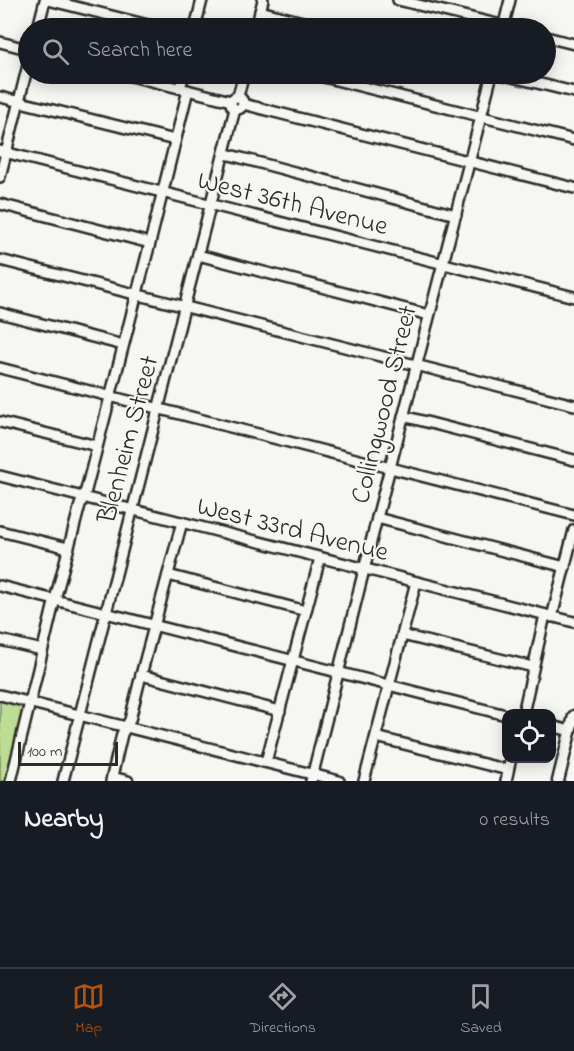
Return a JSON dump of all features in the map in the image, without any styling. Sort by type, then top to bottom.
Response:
[{"type":"main road","points":[[558,781],[574,716]]},
{"type":"street","points":[[41,18],[47,0],[120,18]]},
{"type":"street","points":[[198,18],[202,0]]},
{"type":"street","points":[[258,18],[263,0]]},
{"type":"street","points":[[398,0],[467,18]]},
{"type":"street","points":[[507,18],[510,0]]},
{"type":"street","points":[[260,11],[287,18]]},
{"type":"street","points":[[556,40],[574,44]]},
{"type":"street","points":[[0,42],[18,47]]},
{"type":"street","points":[[0,177],[3,152],[23,84]]},
{"type":"street","points":[[164,84],[574,188]]},
{"type":"street","points":[[11,781],[54,600],[163,192],[175,140],[184,84]]},
{"type":"street","name":"Blenheim Street","points":[[63,781],[242,84]]},
{"type":"street","points":[[352,84],[574,140]]},
{"type":"street","name":"Collingwood Street","points":[[312,778],[489,84]]},
{"type":"street","points":[[542,84],[574,92]]},
{"type":"street","points":[[0,97],[175,140]]},
{"type":"street","name":"West 36th Avenue","points":[[3,152],[574,297]]},
{"type":"street","points":[[224,154],[456,215]]},
{"type":"street","points":[[0,204],[150,243]]},
{"type":"street","points":[[198,255],[429,315]]},
{"type":"street","points":[[0,260],[574,405]]},
{"type":"street","points":[[0,313],[123,345]]},
{"type":"street","points":[[0,368],[574,515]]},
{"type":"street","points":[[403,416],[574,460]]},
{"type":"street","points":[[0,422],[97,446]]},
{"type":"street","name":"West 33rd Avenue","points":[[0,476],[574,622]]},
{"type":"street","points":[[377,518],[565,567]]},
{"type":"street","points":[[128,781],[112,779],[122,734],[130,720],[182,522]]},
{"type":"street","points":[[524,709],[533,667],[565,567],[574,530]]},
{"type":"street","points":[[0,531],[68,548]]},
{"type":"street","points":[[266,762],[320,558]]},
{"type":"street","points":[[168,574],[306,611]]},
{"type":"street","points":[[364,781],[416,582]]},
{"type":"street","points":[[0,586],[502,714]]},
{"type":"street","points":[[402,635],[533,667]]},
{"type":"street","points":[[0,640],[42,650]]},
{"type":"street","points":[[141,675],[280,711]]},
{"type":"street","points":[[0,695],[266,762],[312,778],[339,781]]},
{"type":"street","points":[[556,727],[570,731]]},
{"type":"street","points":[[375,737],[508,771]]},
{"type":"street","points":[[506,781],[511,763]]},
{"type":"green space","points":[[0,700],[24,706],[5,781],[0,781]]}]
